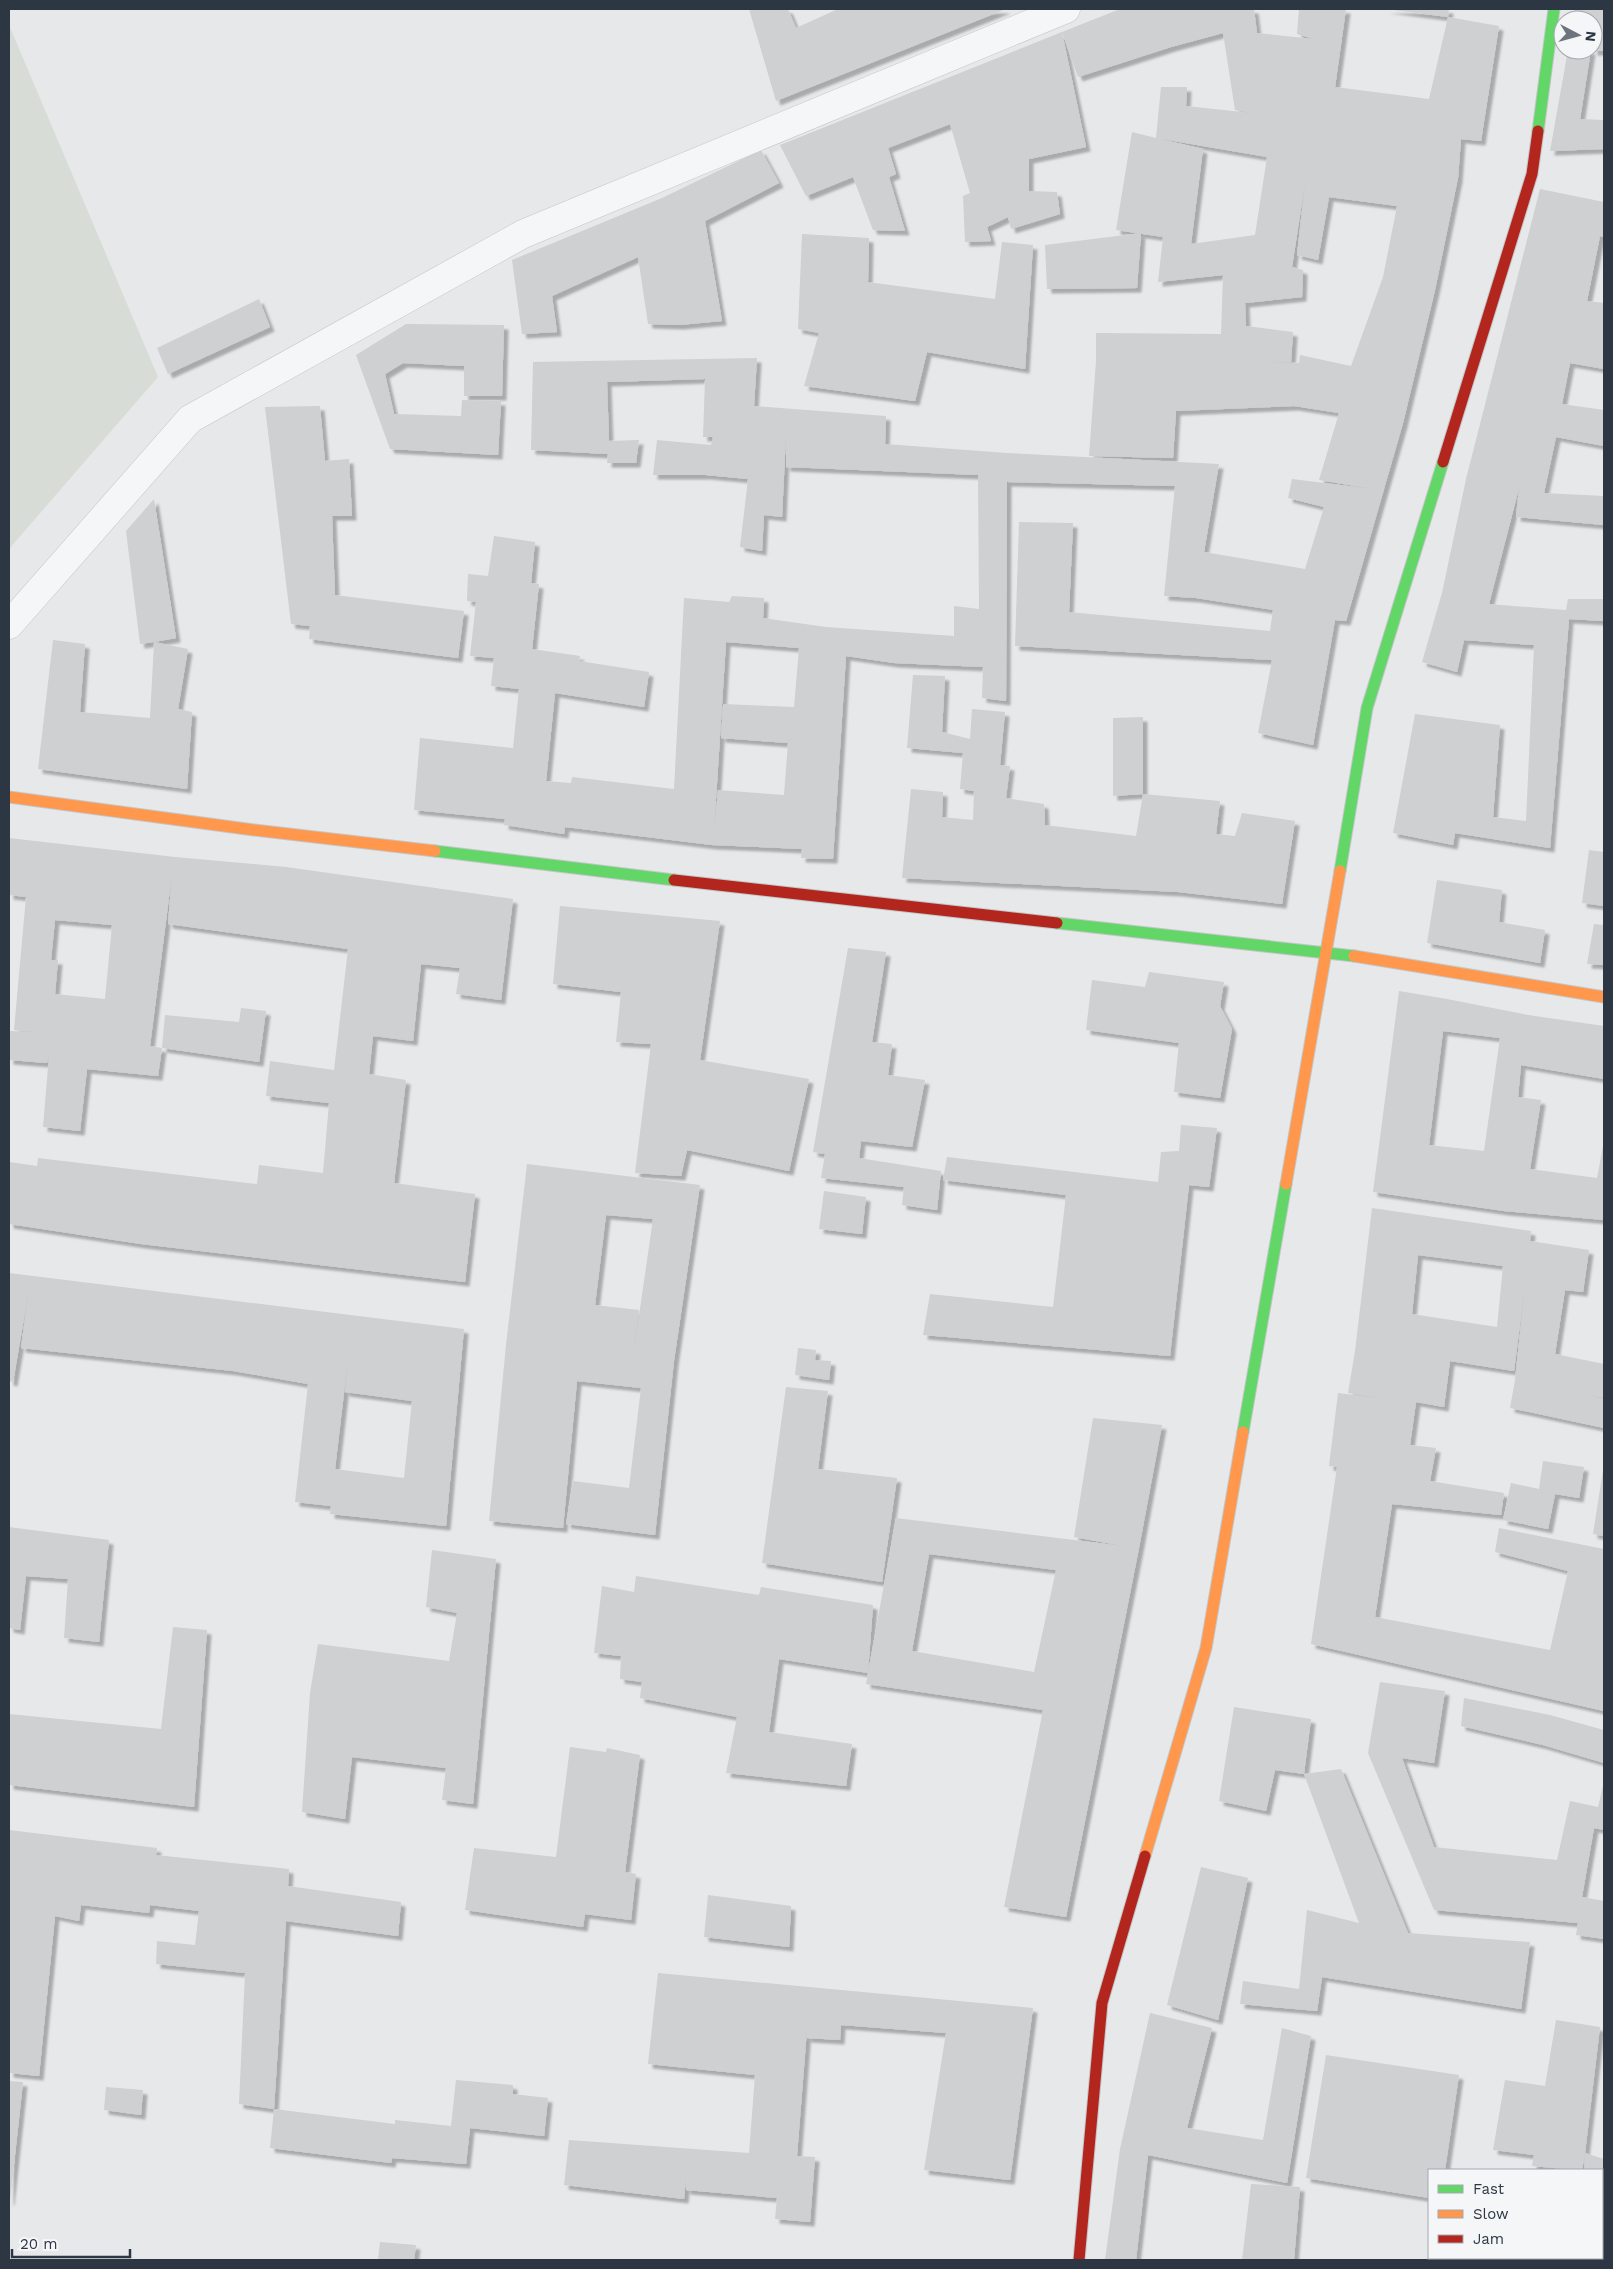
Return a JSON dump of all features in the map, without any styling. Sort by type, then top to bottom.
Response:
[{"type":"street","points":[[9,625],[190,419],[523,234],[1066,9]]},
{"type":"street","points":[[1079,2260],[1102,2003],[1206,1648],[1327,951],[1367,708],[1532,174],[1554,9]]},
{"type":"street","points":[[9,798],[264,831],[938,911],[1327,951],[1604,997]]},
{"type":"shaded area","points":[[9,25],[158,377],[9,549]]},
{"type":"building","points":[[749,9],[788,9],[796,28],[838,9],[1006,9],[776,101]]},
{"type":"building","points":[[1120,9],[1254,9],[1257,33],[1314,39],[1297,34],[1299,9],[1346,9],[1335,87],[1429,99],[1448,17],[1499,26],[1481,141],[1461,139],[1458,178],[1435,290],[1403,423],[1346,621],[1335,620],[1313,745],[1258,733],[1272,660],[1015,646],[1019,522],[1073,523],[1069,612],[1270,631],[1273,610],[1196,598],[1164,596],[1175,486],[1007,482],[1006,701],[982,698],[983,667],[894,663],[846,656],[833,859],[801,858],[802,849],[712,845],[565,827],[564,834],[504,825],[505,819],[414,810],[420,738],[513,748],[519,689],[491,686],[494,658],[470,656],[476,602],[467,601],[468,574],[488,576],[494,536],[535,542],[531,583],[539,584],[532,649],[580,656],[579,661],[649,672],[644,707],[555,693],[546,781],[571,783],[572,777],[674,789],[684,598],[729,602],[732,596],[764,598],[763,618],[826,627],[954,636],[954,606],[979,609],[978,475],[786,467],[786,435],[782,517],[764,515],[762,551],[740,547],[748,479],[706,475],[653,475],[657,440],[711,445],[713,437],[703,437],[705,379],[607,382],[609,441],[639,440],[636,463],[607,463],[608,454],[531,450],[533,362],[757,358],[754,406],[886,416],[885,444],[1007,453],[1219,464],[1204,552],[1305,569],[1324,507],[1288,498],[1292,479],[1373,489],[1319,480],[1339,413],[1294,406],[1176,411],[1173,458],[1089,456],[1096,361],[1096,333],[1221,334],[1223,275],[1158,282],[1163,237],[1116,230],[1132,132],[1156,138],[1161,87],[1187,87],[1186,106],[1252,113],[1235,110],[1223,33],[1171,47],[1078,77],[1062,32]],"holes":[[[1156,138],[1267,157],[1255,235],[1191,244],[1203,149]],[[1305,183],[1297,255],[1318,260],[1329,197],[1397,206],[1383,277],[1351,366],[1300,355],[1299,363],[1266,362],[1291,362],[1293,332],[1246,326],[1245,303],[1302,297],[1303,270],[1292,267]],[[726,642],[799,648],[794,707],[723,704],[721,738],[788,743],[784,795],[718,790],[714,831]]]},
{"type":"building","points":[[1386,9],[1449,9],[1448,17]]},
{"type":"building","points":[[1604,9],[1604,51],[1603,10],[1575,10]]},
{"type":"building","points":[[1062,32],[1086,147],[1029,159],[1029,191],[1057,192],[1060,214],[1011,229],[1008,217],[987,227],[991,241],[965,242],[963,196],[970,193],[950,124],[888,148],[896,174],[889,177],[905,231],[873,230],[853,177],[806,196],[780,145]]},
{"type":"building","points":[[1566,60],[1589,60],[1580,119],[1604,120],[1604,149],[1550,151]]},
{"type":"building","points":[[761,150],[779,183],[705,221],[722,321],[679,325],[648,324],[638,257],[552,296],[557,332],[522,334],[512,260],[662,198]]},
{"type":"building","points":[[1540,189],[1604,202],[1604,237],[1600,236],[1587,301],[1604,303],[1604,369],[1570,363],[1562,404],[1604,410],[1604,446],[1556,437],[1544,493],[1604,496],[1604,525],[1516,517],[1519,488],[1489,604],[1566,610],[1568,599],[1604,599],[1604,621],[1569,619],[1550,848],[1455,833],[1453,845],[1393,833],[1415,714],[1500,725],[1493,817],[1526,821],[1534,645],[1464,640],[1457,672],[1422,662],[1442,593],[1466,479]]},
{"type":"building","points":[[1141,233],[1137,288],[1047,289],[1045,245]]},
{"type":"building","points":[[802,234],[869,238],[868,282],[995,299],[1002,242],[1033,245],[1025,369],[927,352],[915,401],[804,386],[819,333],[798,329]]},
{"type":"building","points":[[259,299],[270,327],[168,374],[157,348]]},
{"type":"building","points":[[406,324],[504,325],[502,396],[464,396],[464,366],[403,363],[385,374],[394,414],[461,416],[462,400],[501,401],[498,455],[390,449],[356,355]]},
{"type":"building","points":[[320,406],[325,461],[349,459],[352,516],[332,516],[335,595],[464,611],[458,658],[309,639],[310,626],[291,624],[265,407]]},
{"type":"building","points":[[154,499],[176,638],[140,644],[126,531]]},
{"type":"building","points":[[53,640],[85,644],[80,712],[150,718],[154,642],[188,649],[178,709],[192,712],[187,789],[38,769]]},
{"type":"building","points":[[913,675],[945,676],[942,732],[970,739],[972,709],[1005,712],[1000,765],[1010,766],[1006,798],[1044,804],[1045,825],[1136,836],[1143,794],[1220,801],[1216,834],[1235,836],[1242,813],[1295,821],[1282,904],[1178,892],[902,878],[911,789],[943,792],[942,817],[973,820],[974,791],[960,789],[963,753],[907,748]]},
{"type":"building","points":[[1143,717],[1143,794],[1113,796],[1113,718]]},
{"type":"building","points":[[9,838],[175,857],[286,867],[513,899],[501,1000],[456,994],[460,968],[421,964],[413,1041],[373,1036],[369,1074],[406,1080],[394,1183],[475,1194],[465,1282],[141,1244],[9,1224],[9,1162],[37,1166],[38,1158],[257,1184],[259,1165],[323,1173],[329,1103],[266,1096],[270,1061],[334,1070],[348,949],[168,924],[172,874],[150,1046],[162,1048],[158,1076],[87,1069],[80,1131],[43,1127],[49,1055],[47,1063],[9,1060],[9,1031],[34,1032],[14,1030],[26,897],[9,895]],"holes":[[[55,920],[112,925],[105,999],[55,994],[58,960],[51,960]]]},
{"type":"building","points":[[1589,850],[1604,852],[1604,906],[1582,903]]},
{"type":"building","points":[[1437,880],[1502,890],[1499,922],[1545,930],[1540,963],[1427,943]]},
{"type":"building","points":[[560,906],[720,921],[700,1060],[809,1079],[789,1171],[687,1150],[681,1176],[635,1173],[651,1044],[616,1042],[621,992],[553,984]]},
{"type":"building","points":[[1594,924],[1604,925],[1604,965],[1587,964]]},
{"type":"building","points":[[848,948],[886,952],[872,1042],[892,1044],[888,1075],[925,1080],[912,1147],[861,1141],[859,1158],[941,1171],[937,1210],[902,1205],[904,1187],[821,1178],[825,1154],[813,1152]]},
{"type":"building","points":[[1149,972],[1224,982],[1220,1006],[1232,1029],[1220,1098],[1174,1092],[1179,1043],[1086,1030],[1092,980],[1145,987]]},
{"type":"building","points":[[1399,991],[1528,1015],[1604,1026],[1604,1079],[1521,1065],[1518,1097],[1541,1100],[1530,1169],[1597,1178],[1604,1141],[1604,1220],[1504,1211],[1373,1192]],"holes":[[[1443,1031],[1500,1038],[1484,1151],[1429,1145]]]},
{"type":"building","points":[[241,1008],[266,1011],[259,1062],[162,1048],[165,1015],[239,1022]]},
{"type":"building","points":[[1181,1125],[1217,1128],[1209,1187],[1189,1185],[1170,1356],[923,1335],[930,1294],[1053,1307],[1066,1195],[943,1180],[947,1157],[1158,1182],[1161,1152],[1179,1151]]},
{"type":"building","points":[[527,1164],[700,1185],[674,1361],[655,1535],[566,1524],[573,1481],[629,1488],[641,1388],[577,1381],[563,1528],[489,1521],[506,1345]],"holes":[[[606,1215],[653,1219],[633,1357],[639,1310],[595,1305]]]},
{"type":"building","points":[[824,1191],[866,1197],[862,1234],[819,1229]]},
{"type":"building","points":[[1372,1208],[1531,1231],[1530,1241],[1589,1250],[1583,1292],[1565,1290],[1555,1354],[1604,1364],[1604,1398],[1586,1395],[1604,1399],[1604,1428],[1510,1408],[1515,1380],[1525,1286],[1514,1371],[1450,1361],[1444,1407],[1416,1402],[1410,1445],[1436,1448],[1430,1481],[1504,1493],[1501,1515],[1392,1504],[1375,1617],[1550,1650],[1568,1571],[1495,1552],[1499,1528],[1604,1549],[1604,1711],[1311,1644],[1337,1467],[1329,1466],[1338,1393],[1378,1398],[1348,1393],[1355,1351]],"holes":[[[1418,1255],[1503,1266],[1497,1327],[1412,1314]]]},
{"type":"building","points":[[9,1273],[464,1329],[446,1526],[330,1514],[331,1506],[295,1502],[308,1384],[233,1371],[21,1348],[28,1295],[13,1382],[9,1381]],"holes":[[[348,1359],[345,1392],[412,1401],[404,1478],[335,1469]]]},
{"type":"building","points":[[798,1348],[816,1350],[815,1360],[831,1361],[829,1380],[795,1375]]},
{"type":"building","points":[[786,1387],[828,1391],[818,1469],[897,1478],[882,1582],[762,1563]]},
{"type":"building","points":[[1093,1418],[1162,1425],[1066,1917],[1004,1907],[1043,1710],[866,1684],[896,1518],[1123,1546],[1074,1537]],"holes":[[[929,1554],[1056,1570],[1034,1672],[912,1651]]]},
{"type":"building","points":[[1543,1461],[1584,1467],[1579,1498],[1555,1494],[1548,1529],[1503,1520],[1511,1483],[1539,1489]]},
{"type":"building","points":[[1604,1470],[1604,1536],[1593,1534]]},
{"type":"building","points":[[9,1527],[109,1540],[99,1642],[64,1638],[68,1579],[26,1576],[20,1630],[9,1628]]},
{"type":"building","points":[[432,1550],[496,1559],[473,1804],[442,1800],[446,1768],[352,1757],[345,1819],[302,1812],[310,1693],[318,1644],[449,1661],[457,1613],[426,1607]]},
{"type":"building","points":[[636,1576],[759,1595],[761,1587],[873,1605],[868,1673],[779,1659],[769,1732],[852,1744],[846,1786],[726,1773],[737,1717],[640,1698],[642,1682],[620,1679],[621,1656],[594,1653],[602,1586],[634,1592]]},
{"type":"building","points":[[173,1627],[207,1630],[194,1807],[9,1785],[9,1714],[161,1729]]},
{"type":"building","points":[[1380,1682],[1445,1691],[1434,1763],[1402,1758],[1434,1847],[1557,1860],[1570,1801],[1598,1807],[1604,1781],[1604,1830],[1594,1828],[1582,1897],[1604,1901],[1604,1939],[1576,1935],[1578,1923],[1434,1910],[1368,1753]]},
{"type":"building","points":[[1464,1698],[1550,1715],[1604,1730],[1604,1763],[1543,1745],[1461,1726]]},
{"type":"building","points":[[1234,1707],[1311,1719],[1304,1774],[1275,1770],[1266,1811],[1219,1801]]},
{"type":"building","points":[[570,1747],[606,1752],[607,1748],[640,1755],[625,1872],[636,1874],[631,1920],[585,1914],[583,1927],[465,1910],[474,1848],[556,1857]]},
{"type":"building","points":[[1341,1769],[1408,1933],[1530,1942],[1521,2009],[1322,1977],[1317,2011],[1240,2004],[1243,1981],[1299,1989],[1307,1910],[1359,1923],[1304,1774]]},
{"type":"building","points":[[9,1830],[157,1848],[156,1855],[289,1869],[288,1886],[401,1902],[398,1936],[286,1921],[274,2109],[239,2104],[245,1973],[156,1964],[157,1941],[195,1945],[199,1911],[150,1905],[149,1913],[81,1905],[79,1921],[55,1916],[39,2076],[9,2073]]},
{"type":"building","points":[[1201,1867],[1248,1878],[1218,2020],[1167,2005]]},
{"type":"building","points":[[708,1895],[791,1906],[789,1947],[704,1937]]},
{"type":"building","points":[[658,1973],[1033,2008],[1010,2180],[924,2170],[946,2033],[841,2025],[840,2040],[807,2038],[807,2029],[797,2156],[815,2157],[810,2222],[775,2219],[777,2198],[686,2190],[686,2178],[684,2199],[564,2185],[569,2140],[749,2153],[755,2075],[648,2064]]},
{"type":"building","points":[[1150,2013],[1212,2028],[1187,2128],[1263,2140],[1282,2028],[1311,2036],[1287,2183],[1148,2155],[1136,2260],[1105,2260],[1120,2149]]},
{"type":"building","points":[[1556,2020],[1600,2027],[1585,2153],[1604,2159],[1604,2187],[1603,2169],[1584,2169],[1585,2154],[1582,2169],[1565,2169],[1532,2166],[1534,2155],[1493,2150],[1505,2080],[1545,2086]]},
{"type":"building","points":[[1326,2055],[1459,2075],[1445,2169],[1428,2169],[1428,2198],[1306,2178]]},
{"type":"building","points":[[456,2080],[513,2085],[513,2094],[548,2098],[544,2136],[470,2128],[466,2164],[392,2158],[391,2163],[270,2148],[274,2109],[395,2124],[395,2120],[451,2126]]},
{"type":"building","points":[[9,2081],[23,2082],[10,2201],[9,2201]]},
{"type":"building","points":[[106,2087],[143,2090],[141,2115],[104,2110]]},
{"type":"building","points":[[1251,2184],[1300,2187],[1294,2260],[1242,2260]]},
{"type":"building","points":[[380,2242],[416,2245],[414,2260],[378,2260]]},
{"type":"traffic: fast","points":[[1538,131],[1554,9]]},
{"type":"traffic: fast","points":[[1340,871],[1367,708],[1443,462]]},
{"type":"traffic: fast","points":[[435,851],[674,880]]},
{"type":"traffic: fast","points":[[1057,923],[1354,956]]},
{"type":"traffic: fast","points":[[1243,1432],[1286,1184]]},
{"type":"traffic: slow","points":[[9,797],[254,830],[435,851]]},
{"type":"traffic: slow","points":[[1286,1184],[1340,871]]},
{"type":"traffic: slow","points":[[1354,956],[1604,997]]},
{"type":"traffic: slow","points":[[1145,1856],[1206,1648],[1243,1432]]},
{"type":"traffic: jam","points":[[1443,462],[1532,174],[1538,131]]},
{"type":"traffic: jam","points":[[674,880],[1057,923]]},
{"type":"traffic: jam","points":[[1079,2260],[1102,2003],[1145,1856]]}]
